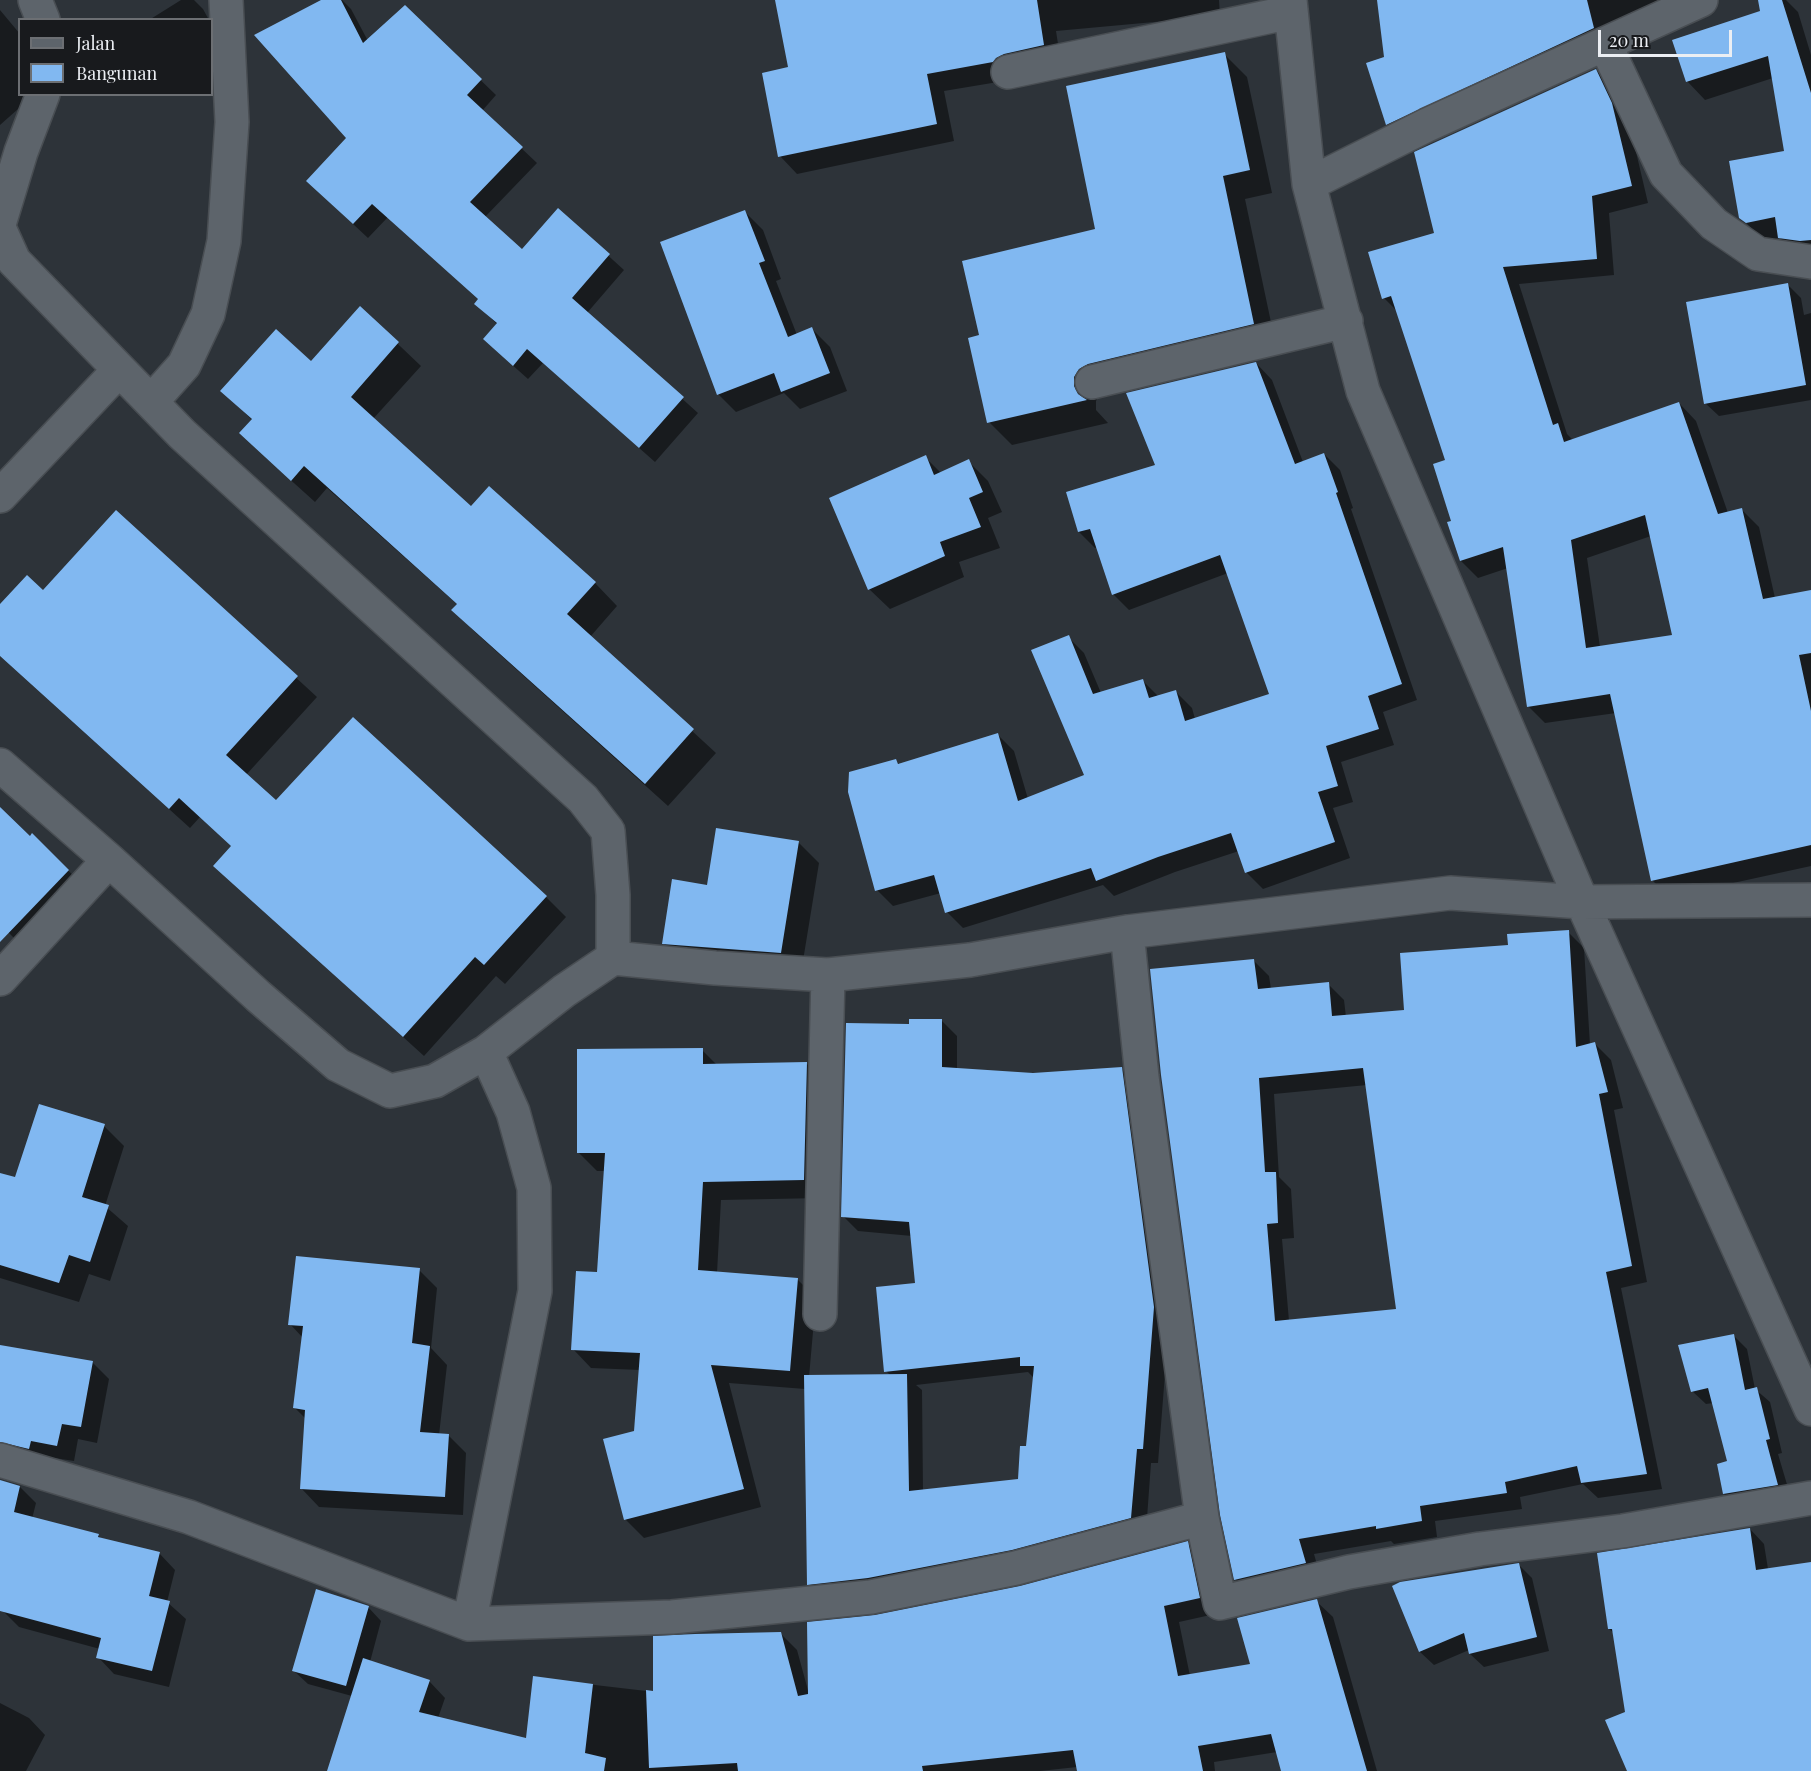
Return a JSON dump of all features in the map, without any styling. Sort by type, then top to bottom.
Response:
[{"type":"street","points":[[35,0],[42,18]]},
{"type":"street","points":[[151,402],[184,365],[208,314],[224,241],[232,122],[226,0]]},
{"type":"street","points":[[1308,184],[1427,125],[1701,0]]},
{"type":"street","points":[[1008,72],[1290,6],[1308,184],[1363,391],[1582,902],[1811,1409]]},
{"type":"street","points":[[1605,44],[1666,174],[1714,224],[1758,254],[1811,262]]},
{"type":"street","points":[[0,221],[21,152],[43,96]]},
{"type":"street","points":[[0,230],[14,261],[191,442],[583,799],[608,831],[613,895],[613,958]]},
{"type":"street","points":[[1092,382],[1346,321]]},
{"type":"street","points":[[0,496],[119,370]]},
{"type":"street","points":[[0,765],[338,1065],[390,1091],[435,1081],[486,1052],[564,992],[613,958],[715,968],[828,975],[970,960],[1127,932],[1450,893],[1582,902],[1811,900]]},
{"type":"street","points":[[0,979],[109,860]]},
{"type":"street","points":[[1127,932],[1142,1077],[1202,1518],[1220,1603],[1349,1572],[1480,1549],[1623,1531],[1811,1498]]},
{"type":"street","points":[[820,1314],[828,975]]},
{"type":"street","points":[[469,1624],[535,1291],[534,1188],[513,1112],[486,1052]]},
{"type":"street","points":[[0,1460],[189,1517],[469,1624],[672,1617],[871,1597],[1016,1568],[1202,1518]]},
{"type":"building","points":[[321,0],[341,0],[363,43],[405,5],[482,79],[467,95],[523,147],[470,202],[522,249],[558,208],[610,254],[572,298],[684,397],[639,448],[527,349],[513,366],[483,339],[497,323],[474,304],[478,299],[372,204],[353,224],[306,181],[346,138],[254,35]]},
{"type":"building","points":[[775,0],[1037,0],[1044,45],[1004,54],[993,62],[927,74],[937,124],[778,157],[762,73],[788,67]]},
{"type":"building","points":[[1377,0],[1587,0],[1594,28],[1386,125],[1366,63],[1384,57]]},
{"type":"building","points":[[1758,0],[1782,0],[1811,93],[1811,240],[1778,238],[1775,217],[1746,223],[1739,218],[1729,161],[1784,151],[1768,56],[1686,82],[1672,40],[1760,11]]},
{"type":"building","points":[[1225,52],[1250,170],[1223,176],[1254,324],[1088,364],[1079,369],[1074,377],[1074,386],[1078,394],[1087,400],[987,423],[968,338],[979,335],[962,261],[1095,229],[1066,86]]},
{"type":"building","points":[[1596,69],[1612,103],[1632,186],[1592,196],[1597,259],[1503,267],[1553,425],[1558,423],[1564,442],[1679,402],[1718,514],[1742,508],[1763,599],[1811,590],[1811,653],[1799,655],[1811,711],[1811,845],[1651,881],[1610,694],[1527,707],[1503,547],[1460,561],[1447,522],[1451,521],[1433,464],[1445,460],[1391,296],[1382,299],[1368,252],[1434,233],[1414,152]],"holes":[[[1645,515],[1672,635],[1586,648],[1571,540]]]},
{"type":"building","points":[[745,210],[765,261],[759,263],[788,337],[812,327],[830,373],[781,392],[774,373],[717,395],[660,242]]},
{"type":"building","points":[[1788,283],[1806,385],[1704,404],[1686,302]]},
{"type":"building","points":[[360,306],[399,342],[351,397],[471,506],[489,486],[596,582],[567,614],[694,729],[645,784],[451,610],[457,604],[304,466],[291,481],[239,433],[252,419],[220,391],[276,329],[311,361]]},
{"type":"building","points":[[1256,362],[1295,464],[1324,453],[1402,684],[1368,696],[1379,729],[1326,746],[1338,786],[1318,792],[1335,842],[1245,873],[1231,833],[1158,857],[1096,881],[1091,868],[945,913],[934,875],[875,891],[848,792],[849,772],[896,759],[898,764],[998,733],[1018,801],[1084,775],[1031,650],[1069,635],[1093,694],[1143,679],[1149,698],[1176,690],[1185,721],[1269,694],[1220,555],[1112,595],[1090,529],[1078,532],[1066,492],[1155,465],[1126,393]]},
{"type":"building","points":[[926,455],[934,475],[969,459],[983,492],[969,498],[981,527],[940,542],[945,556],[868,590],[829,498]]},
{"type":"building","points":[[116,510],[298,676],[226,755],[276,800],[353,717],[547,896],[484,965],[475,957],[403,1037],[213,866],[231,846],[179,798],[169,809],[0,656],[0,604],[27,575],[43,590]]},
{"type":"building","points":[[0,807],[30,836],[32,833],[69,870],[0,942]]},
{"type":"building","points":[[716,828],[799,841],[781,953],[662,944],[672,879],[707,885]]},
{"type":"building","points":[[1569,930],[1576,1047],[1595,1042],[1608,1092],[1599,1094],[1632,1266],[1606,1272],[1647,1474],[1581,1483],[1577,1466],[1505,1482],[1507,1493],[1420,1506],[1422,1521],[1299,1539],[1306,1563],[1234,1580],[1220,1515],[1161,1075],[1150,969],[1254,959],[1258,989],[1329,982],[1332,1016],[1404,1010],[1400,953],[1508,945],[1507,934]],"holes":[[[1363,1068],[1396,1309],[1275,1321],[1267,1224],[1278,1223],[1276,1172],[1265,1172],[1259,1078]]]},
{"type":"building","points":[[909,1019],[942,1019],[942,1067],[1033,1073],[1122,1067],[1154,1307],[1143,1449],[1137,1449],[1131,1518],[1012,1550],[868,1578],[807,1585],[804,1375],[907,1374],[909,1491],[1018,1479],[1020,1446],[1026,1446],[1034,1366],[1020,1366],[1020,1357],[884,1372],[876,1287],[915,1283],[909,1222],[841,1217],[846,1023],[909,1024]]},
{"type":"building","points":[[703,1048],[703,1064],[807,1062],[804,1180],[703,1182],[698,1270],[798,1278],[790,1371],[711,1365],[744,1489],[624,1520],[603,1439],[634,1431],[640,1353],[571,1350],[576,1271],[597,1272],[605,1153],[577,1153],[577,1049]]},
{"type":"building","points":[[39,1104],[105,1124],[82,1197],[109,1205],[90,1262],[69,1255],[59,1283],[0,1265],[0,1173],[15,1177]]},
{"type":"building","points":[[296,1256],[420,1268],[412,1343],[430,1346],[420,1432],[449,1434],[445,1497],[300,1489],[305,1410],[293,1408],[303,1326],[288,1325]]},
{"type":"building","points":[[1734,1334],[1745,1390],[1757,1387],[1770,1439],[1766,1440],[1778,1485],[1723,1494],[1717,1464],[1727,1461],[1708,1388],[1691,1392],[1678,1345]]},
{"type":"building","points":[[0,1345],[93,1361],[81,1427],[62,1424],[57,1446],[31,1441],[29,1449],[0,1442]]},
{"type":"building","points":[[0,1480],[20,1486],[14,1512],[99,1534],[98,1537],[160,1552],[149,1596],[170,1601],[152,1671],[96,1658],[101,1638],[0,1611]]},
{"type":"building","points":[[1750,1528],[1756,1570],[1811,1562],[1811,1771],[1627,1771],[1605,1720],[1625,1712],[1612,1629],[1608,1629],[1597,1553]]},
{"type":"building","points":[[1188,1541],[1200,1598],[1164,1606],[1178,1676],[1250,1664],[1237,1618],[1317,1599],[1367,1771],[1281,1771],[1271,1734],[1198,1746],[1203,1771],[1077,1771],[1073,1750],[922,1766],[923,1771],[738,1771],[737,1763],[649,1768],[646,1690],[653,1691],[653,1636],[781,1632],[798,1696],[808,1694],[807,1622],[875,1615],[1020,1586]]},
{"type":"building","points":[[1519,1563],[1537,1637],[1469,1654],[1464,1633],[1419,1652],[1392,1586],[1400,1582]]},
{"type":"building","points":[[316,1589],[369,1606],[346,1686],[292,1671]]},
{"type":"building","points":[[363,1658],[430,1680],[419,1712],[526,1738],[533,1676],[593,1684],[585,1753],[606,1758],[604,1771],[327,1771]]}]
